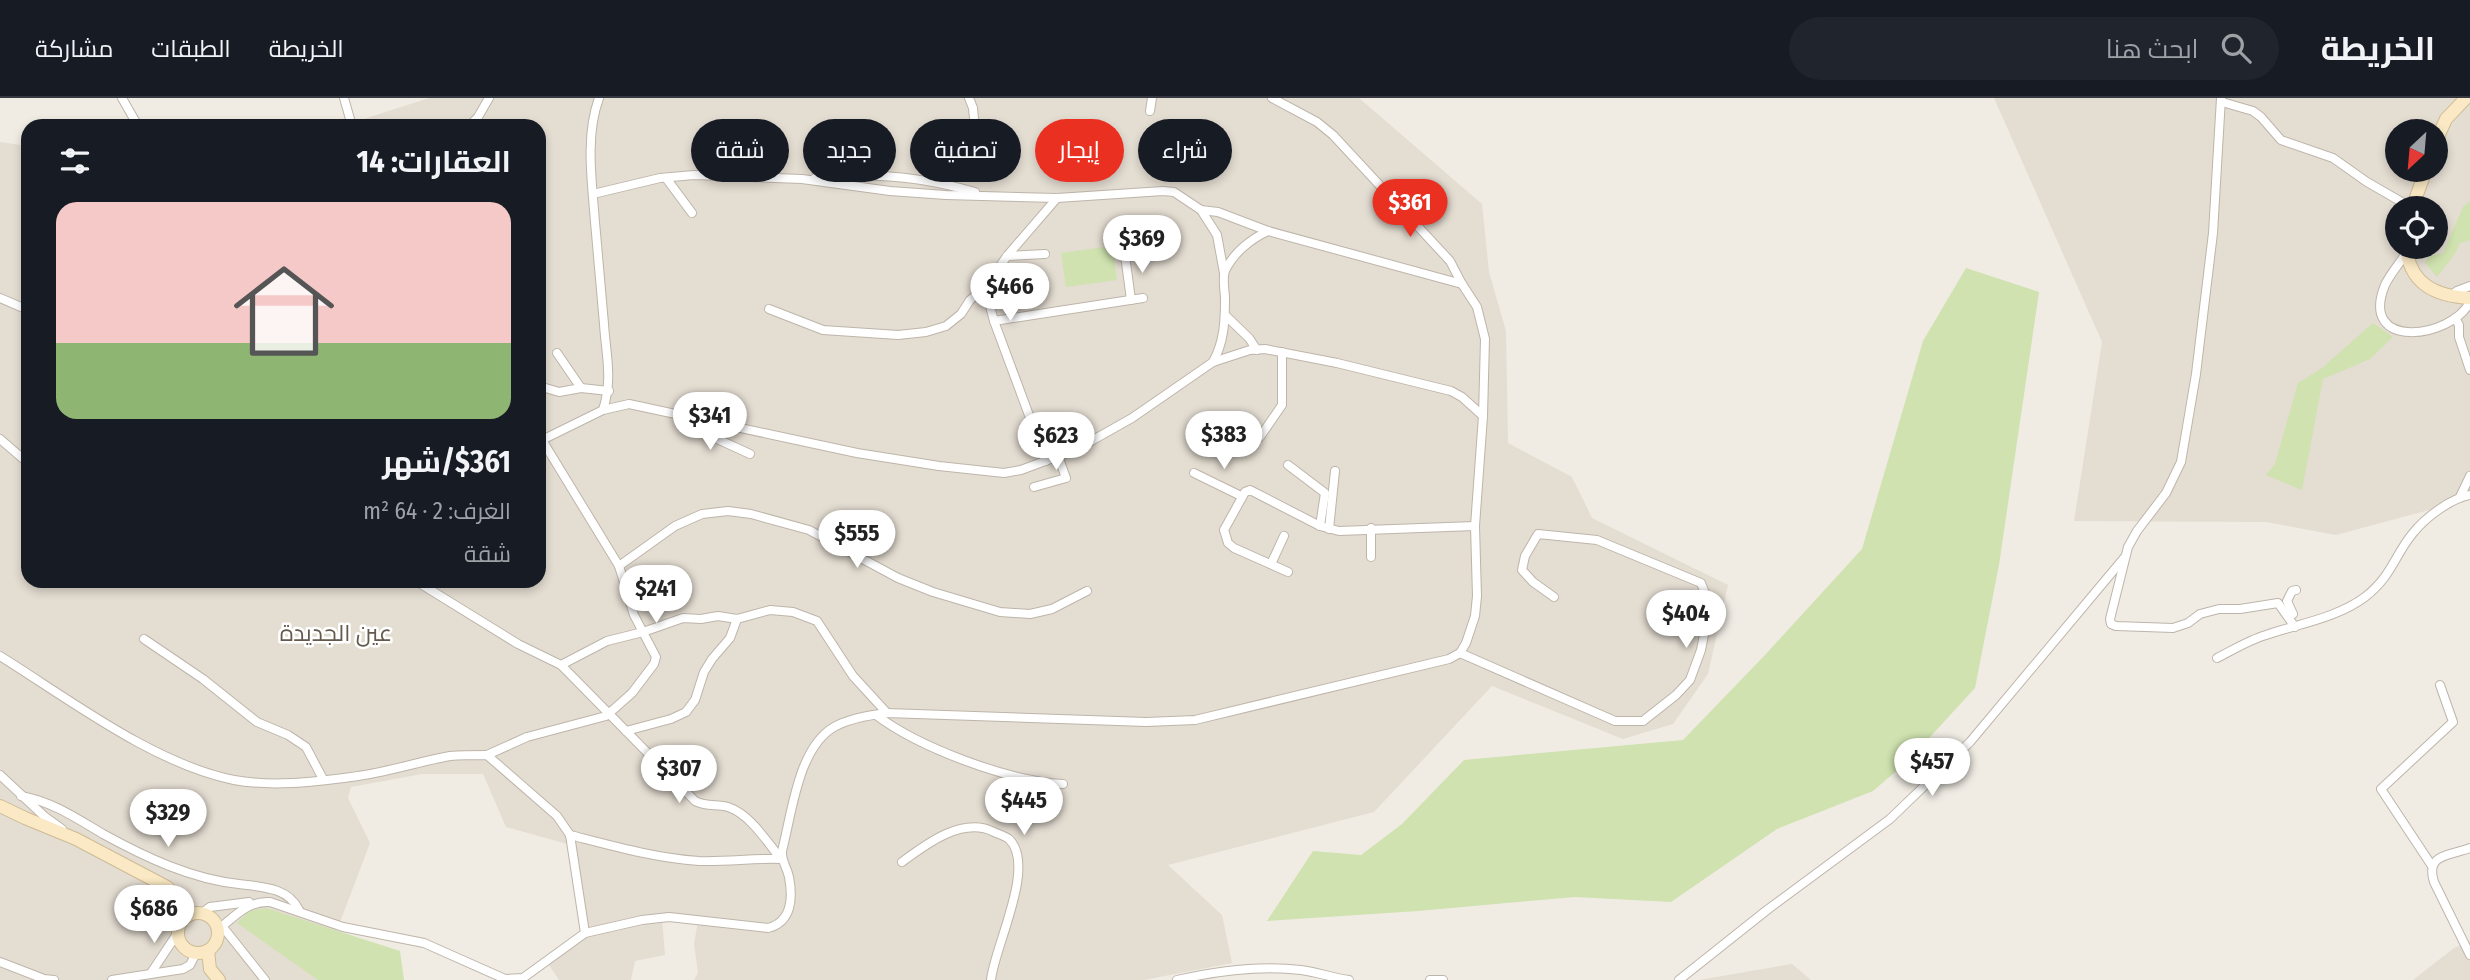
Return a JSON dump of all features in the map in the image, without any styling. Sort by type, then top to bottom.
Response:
[{"type":"street","points":[[122,98],[134,119]]},
{"type":"street","points":[[344,98],[350,119]]},
{"type":"street","points":[[476,119],[489,98]]},
{"type":"street","points":[[599,98],[593,114],[591,132],[593,194],[610,375],[609,391],[603,410]]},
{"type":"street","points":[[969,98],[974,119]]},
{"type":"street","points":[[1150,111],[1152,98]]},
{"type":"street","points":[[782,859],[797,787],[807,760],[819,739],[834,727],[849,721],[887,713],[1146,722],[1195,720],[1449,659],[1460,653],[1472,631],[1477,596],[1475,526],[1485,340],[1477,307],[1450,261],[1333,135],[1317,122],[1272,98]]},
{"type":"street","points":[[2447,119],[2466,98]]},
{"type":"street","points":[[2298,626],[2278,603],[2240,609],[2219,609],[2200,614],[2188,623],[2173,628],[2116,626],[2111,624],[2110,619],[2126,556],[2137,531],[2166,493],[2181,463],[2196,374],[2213,233],[2221,100],[2253,111],[2281,140],[2333,158],[2391,196]]},
{"type":"street","points":[[593,194],[666,178],[694,175],[802,179],[890,191],[988,196],[1056,198],[1174,192],[1201,210],[1217,234],[1224,273],[1225,315],[1222,346],[1213,362]]},
{"type":"street","points":[[802,179],[842,175],[890,177],[949,184],[988,196]]},
{"type":"street","points":[[666,178],[692,213]]},
{"type":"street","points":[[769,309],[823,330],[898,335],[926,332],[946,326],[985,288],[1007,256],[1056,198]]},
{"type":"street","points":[[1201,210],[1218,212],[1268,231],[1462,284]]},
{"type":"street","points":[[1224,273],[1241,250],[1255,237],[1268,231]]},
{"type":"street","points":[[1007,256],[1045,254]]},
{"type":"street","points":[[1125,255],[1131,300]]},
{"type":"street","points":[[2401,259],[2386,283],[2380,305],[2384,322],[2396,330],[2411,333],[2455,318],[2465,311],[2470,300],[2436,293],[2423,282],[2408,259]]},
{"type":"street","points":[[2449,297],[2457,290],[2470,286]]},
{"type":"street","points":[[985,288],[994,321],[1046,461]]},
{"type":"street","points":[[0,298],[21,307]]},
{"type":"street","points":[[994,321],[1143,298]]},
{"type":"street","points":[[1225,315],[1249,338],[1257,350]]},
{"type":"street","points":[[2455,318],[2470,370]]},
{"type":"street","points":[[546,436],[603,410],[629,404],[857,453],[1004,473],[1021,470],[1077,449],[1132,418],[1213,362],[1257,350],[1337,363],[1451,391],[1483,415]]},
{"type":"street","points":[[1260,437],[1282,405],[1282,352]]},
{"type":"street","points":[[557,353],[581,388]]},
{"type":"street","points":[[546,388],[559,392],[581,388],[609,391]]},
{"type":"street","points":[[692,418],[713,437],[750,454]]},
{"type":"street","points":[[0,439],[21,457]]},
{"type":"street","points":[[0,656],[86,712],[152,749],[196,768],[233,779],[267,784],[373,774],[452,756],[487,755],[527,737],[588,722],[609,713],[632,693],[654,664],[655,651],[634,615],[619,566],[546,449]]},
{"type":"street","points":[[1034,487],[1066,478],[1058,456]]},
{"type":"street","points":[[1288,465],[1325,493],[1325,527]]},
{"type":"street","points":[[1325,527],[1335,471]]},
{"type":"street","points":[[1194,473],[1241,496]]},
{"type":"street","points":[[2460,497],[2470,476]]},
{"type":"street","points":[[1288,572],[1228,543],[1224,530],[1241,496],[1250,491],[1325,527],[1475,526]]},
{"type":"street","points":[[2217,658],[2266,634],[2298,626],[2363,598],[2386,578],[2412,534],[2430,517],[2460,497],[2470,495]]},
{"type":"street","points":[[619,566],[675,526],[702,514],[728,511],[751,514],[809,530],[898,578],[933,592],[1000,612],[1030,614],[1052,609],[1087,591]]},
{"type":"street","points":[[1371,528],[1371,557]]},
{"type":"street","points":[[1460,653],[1615,721],[1643,721],[1676,695],[1690,680],[1701,650],[1707,619],[1708,601],[1701,583],[1597,540],[1538,534],[1525,556],[1522,570],[1532,582],[1554,597]]},
{"type":"street","points":[[1271,564],[1284,536]]},
{"type":"street","points":[[1679,980],[1900,809],[1970,742],[2126,556]]},
{"type":"street","points":[[151,973],[183,920],[210,907],[259,901],[299,910],[343,928],[424,943],[505,979],[525,979],[585,933],[642,920],[669,917],[768,928],[776,926],[789,911],[790,879],[782,859],[741,814],[730,808],[701,804],[695,800],[561,665],[518,644],[427,588]]},
{"type":"street","points":[[2296,590],[2292,591],[2287,601],[2298,626]]},
{"type":"street","points":[[561,665],[607,641],[683,618],[719,616],[737,619],[770,610],[793,612],[817,621],[853,676],[887,713]]},
{"type":"street","points":[[626,731],[671,719],[685,712],[695,701],[704,673],[730,638],[737,619]]},
{"type":"street","points":[[144,639],[204,679],[257,722],[288,734],[306,747],[323,779]]},
{"type":"street","points":[[2440,685],[2453,722],[2381,789],[2432,866],[2434,882],[2470,955]]},
{"type":"street","points":[[876,715],[893,727],[953,756],[1007,774],[1063,784]]},
{"type":"street","points":[[487,755],[557,816],[570,835],[585,933]]},
{"type":"street","points":[[0,775],[21,796],[76,839]]},
{"type":"street","points":[[21,796],[44,800],[131,849],[189,874],[273,889],[286,894],[299,910]]},
{"type":"street","points":[[0,806],[76,839],[167,887],[195,914],[214,920],[265,980]]},
{"type":"street","points":[[902,862],[939,837],[977,826],[985,827],[1009,840],[1019,871],[1017,889],[991,980]]},
{"type":"street","points":[[570,835],[649,855],[681,859],[721,862],[751,858],[782,859]]},
{"type":"street","points":[[2432,866],[2439,858],[2470,848]]},
{"type":"street","points":[[112,980],[183,969],[217,940],[219,928],[248,905],[259,901]]},
{"type":"street","points":[[178,931],[185,948],[202,952]]},
{"type":"street","points":[[202,952],[219,980]]},
{"type":"street","points":[[0,962],[44,979],[54,980]]},
{"type":"street","points":[[1177,980],[1203,974],[1250,970],[1300,970],[1349,980]]},
{"type":"street","points":[[1430,980],[1443,980]]},
{"type":"shaded area","points":[[429,98],[1359,98],[1482,204],[1489,272],[1506,331],[1508,443],[1572,477],[1592,518],[1728,585],[1708,674],[1673,724],[1623,739],[1492,686],[1374,812],[1168,865],[1222,915],[1232,963],[1144,980],[694,980],[698,973],[694,944],[698,921],[662,919],[665,955],[635,961],[631,980],[559,980],[549,965],[585,933],[584,907],[567,844],[506,827],[483,774],[422,774],[351,787],[348,798],[370,843],[318,980],[0,980],[0,142],[21,145],[21,588],[546,588],[546,119],[364,119]]},
{"type":"shaded area","points":[[1994,98],[2470,98],[2470,499],[2336,535],[2266,522],[2074,521],[2102,342]]},
{"type":"shaded area","points":[[2470,941],[2470,980],[2413,980],[2454,948]]},
{"type":"shaded area","points":[[1791,964],[1811,980],[1699,980]]},
{"type":"green space","points":[[2470,201],[2470,240],[2460,243],[2437,277],[2425,263],[2427,259],[2448,259],[2448,242],[2463,207]]},
{"type":"green space","points":[[1112,246],[1117,280],[1066,287],[1061,253]]},
{"type":"green space","points":[[1966,268],[2039,292],[1999,565],[1975,688],[1908,761],[1873,791],[1777,829],[1671,902],[1575,897],[1267,921],[1313,851],[1361,855],[1402,824],[1464,760],[1683,740],[1862,549],[1923,341]]},
{"type":"green space","points":[[2373,323],[2393,337],[2370,359],[2323,379],[2302,490],[2266,475],[2275,464],[2298,383],[2322,368]]},
{"type":"green space","points":[[266,908],[400,951],[404,980],[318,980],[237,923],[249,911]]},
{"type":"district","name":"عين الجديدة","points":[[336,633]]}]
